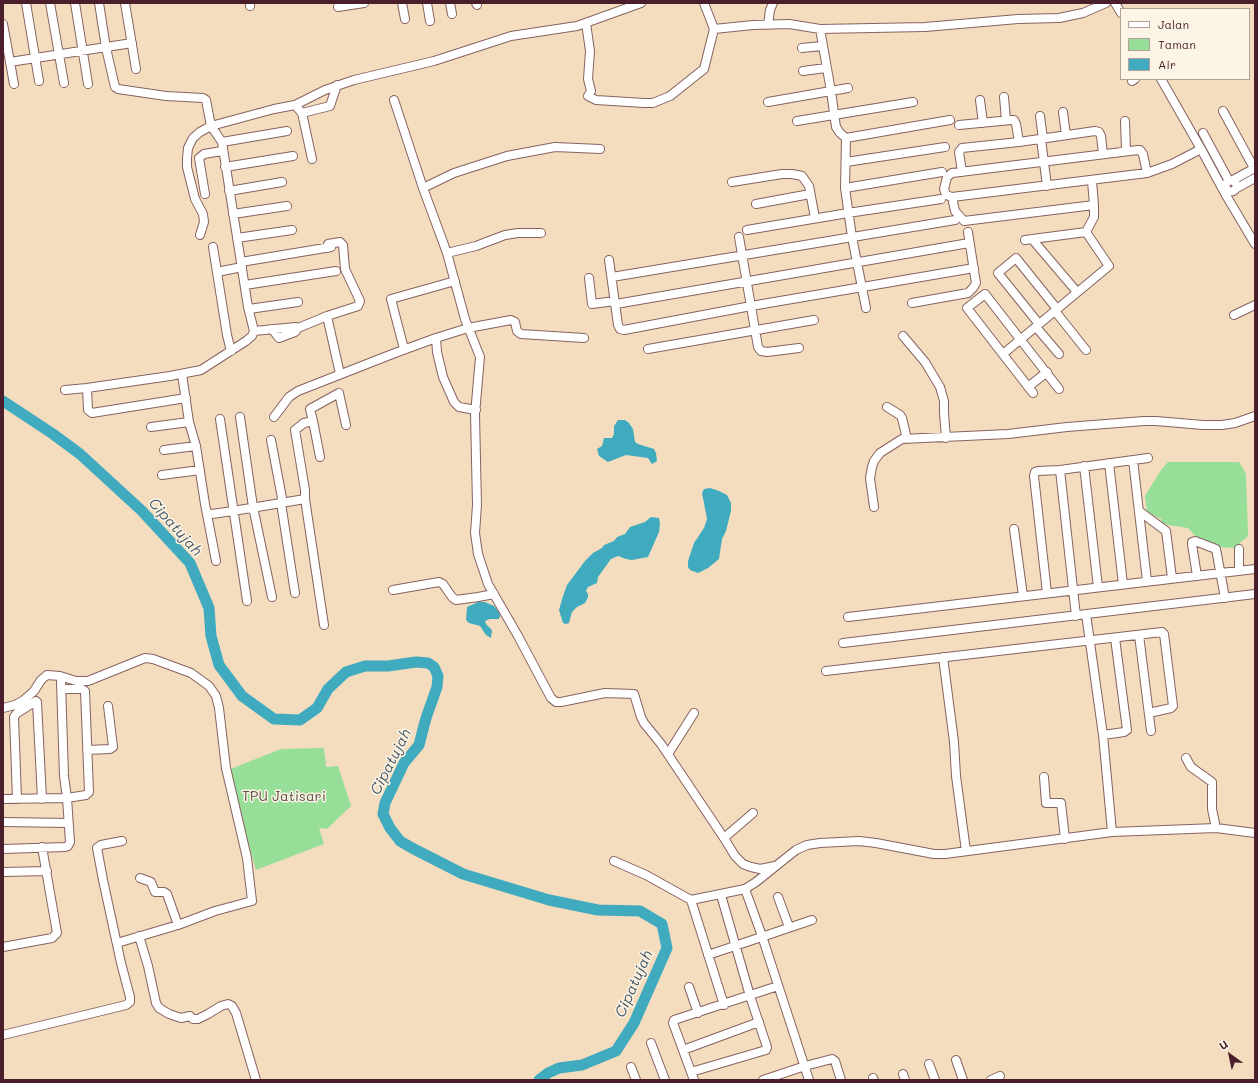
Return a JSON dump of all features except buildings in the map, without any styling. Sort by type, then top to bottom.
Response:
[{"type":"street","points":[[26,3],[39,81]]},
{"type":"street","points":[[50,3],[64,83]]},
{"type":"street","points":[[75,3],[88,84]]},
{"type":"street","points":[[65,390],[87,388],[201,370],[250,339],[254,331],[222,151],[222,142],[211,126],[206,101],[204,98],[166,96],[116,88],[113,83],[106,48],[99,3]]},
{"type":"street","points":[[125,3],[136,69]]},
{"type":"street","points":[[338,7],[348,4],[364,3]]},
{"type":"street","points":[[402,3],[405,19]]},
{"type":"street","points":[[427,3],[430,21]]},
{"type":"street","points":[[450,3],[452,14]]},
{"type":"street","points":[[200,235],[204,222],[203,214],[195,199],[187,167],[188,148],[200,132],[211,126],[274,109],[295,105],[337,85],[369,75],[434,61],[511,36],[567,28],[586,23],[641,3]]},
{"type":"street","points":[[586,23],[590,51],[588,79],[591,91],[588,96],[596,100],[644,103],[657,102],[670,96],[703,71],[706,66],[714,29],[704,3]]},
{"type":"street","points":[[768,25],[770,10],[773,3]]},
{"type":"street","points":[[714,29],[753,25],[789,24],[820,29],[925,27],[1018,19],[1059,18],[1083,13],[1106,3]]},
{"type":"street","points":[[1115,3],[1120,12]]},
{"type":"street","points":[[3,24],[14,84]]},
{"type":"street","points":[[820,29],[836,127],[846,138],[950,120]]},
{"type":"street","points":[[10,62],[132,43]]},
{"type":"street","points":[[802,48],[822,46]]},
{"type":"street","points":[[803,71],[826,68]]},
{"type":"street","points":[[1162,80],[1201,149],[1229,186]]},
{"type":"street","points":[[302,113],[330,106],[337,85]]},
{"type":"street","points":[[768,102],[848,88]]},
{"type":"street","points":[[1004,97],[1006,120]]},
{"type":"street","points":[[394,100],[423,188],[447,253],[468,328],[481,360],[476,410],[476,542],[483,572],[552,698],[556,702],[561,702],[605,692],[633,693],[636,696],[644,723],[668,754],[735,856],[743,864],[756,868],[775,866]]},
{"type":"street","points":[[980,100],[983,123]]},
{"type":"street","points":[[797,121],[835,116],[913,102]]},
{"type":"street","points":[[295,105],[302,113],[312,159]]},
{"type":"street","points":[[1223,111],[1255,168],[1229,186]]},
{"type":"street","points":[[1063,112],[1066,135]]},
{"type":"street","points":[[1040,116],[1047,186]]},
{"type":"street","points":[[958,126],[1011,120],[1015,122],[1019,142]]},
{"type":"street","points":[[1125,121],[1126,151]]},
{"type":"street","points":[[222,142],[287,131]]},
{"type":"street","points":[[962,172],[959,152],[962,148],[1098,131],[1101,136],[1103,154]]},
{"type":"street","points":[[1203,133],[1255,244]]},
{"type":"street","points":[[846,138],[845,188],[852,237],[866,308]]},
{"type":"street","points":[[423,188],[454,174],[507,156],[555,147],[600,148]]},
{"type":"street","points":[[846,162],[945,147]]},
{"type":"street","points":[[1148,173],[1142,152],[1138,150],[952,174],[946,179],[944,189],[945,194],[948,197],[952,197],[1148,173],[1172,164],[1201,149]]},
{"type":"street","points":[[205,194],[199,158],[204,154],[222,151]]},
{"type":"street","points":[[225,167],[293,156]]},
{"type":"street","points":[[845,188],[942,172]]},
{"type":"street","points":[[732,182],[782,174],[802,176],[809,186],[815,218]]},
{"type":"street","points":[[1229,186],[1255,178]]},
{"type":"street","points":[[1086,232],[1094,217],[1092,181]]},
{"type":"street","points":[[229,191],[282,182]]},
{"type":"street","points":[[756,204],[810,194]]},
{"type":"street","points":[[952,197],[954,211],[964,221],[1094,205]]},
{"type":"street","points":[[747,230],[941,199]]},
{"type":"street","points":[[233,214],[287,206]]},
{"type":"street","points":[[612,277],[955,220]]},
{"type":"street","points":[[237,238],[292,230]]},
{"type":"street","points":[[912,303],[968,293],[973,288],[976,283],[968,232]]},
{"type":"street","points":[[1077,292],[1029,240],[1086,232]]},
{"type":"street","points":[[1003,354],[1109,266],[1086,232]]},
{"type":"street","points":[[447,253],[476,246],[505,235],[518,233],[541,233]]},
{"type":"street","points":[[739,237],[758,347],[761,351],[767,352],[778,352],[799,348]]},
{"type":"street","points":[[217,272],[242,265],[329,248],[328,244],[340,242],[343,244],[345,269],[360,300],[358,306],[327,316],[298,328],[254,331]]},
{"type":"street","points":[[589,278],[592,304],[615,303],[970,243]]},
{"type":"street","points":[[214,248],[227,335],[231,351]]},
{"type":"street","points":[[1059,354],[998,273],[1016,258],[1086,350]]},
{"type":"street","points":[[609,260],[618,325],[620,329],[624,330],[862,286],[974,268]]},
{"type":"street","points":[[245,285],[336,271]]},
{"type":"street","points":[[404,349],[391,299],[455,281]]},
{"type":"street","points":[[1047,372],[1031,390],[967,308],[985,294],[1047,372],[1059,388]]},
{"type":"street","points":[[249,309],[298,302]]},
{"type":"street","points":[[1234,316],[1255,305]]},
{"type":"street","points":[[327,316],[340,374]]},
{"type":"street","points":[[274,417],[293,394],[404,349],[468,328],[511,320],[515,322],[519,333],[523,335],[584,338]]},
{"type":"street","points":[[648,349],[814,320]]},
{"type":"street","points":[[903,336],[925,362],[940,387],[944,401],[946,438]]},
{"type":"street","points":[[436,338],[437,352],[443,377],[454,402],[459,407],[476,410]]},
{"type":"street","points":[[182,374],[189,422],[196,446],[216,561]]},
{"type":"street","points":[[87,388],[88,410],[92,413],[186,398]]},
{"type":"street","points":[[320,456],[310,409],[340,393],[346,425]]},
{"type":"street","points":[[886,407],[900,415],[904,421],[907,439]]},
{"type":"street","points":[[874,507],[870,478],[874,461],[885,449],[902,439],[1008,434],[1135,421],[1222,425],[1235,423],[1255,416]]},
{"type":"street","points":[[240,417],[253,507],[272,597]]},
{"type":"street","points":[[220,419],[247,601]]},
{"type":"street","points":[[313,421],[304,423],[295,430],[324,625]]},
{"type":"street","points":[[151,427],[189,422]]},
{"type":"street","points":[[271,440],[282,498],[280,503],[295,593]]},
{"type":"street","points":[[164,450],[196,446]]},
{"type":"street","points":[[1048,593],[1034,474],[1038,471],[1060,470],[1148,458]]},
{"type":"street","points":[[1134,460],[1147,581]]},
{"type":"street","points":[[1109,463],[1123,584]]},
{"type":"street","points":[[1084,466],[1098,587]]},
{"type":"street","points":[[162,475],[200,470]]},
{"type":"street","points":[[1060,470],[1076,616]]},
{"type":"street","points":[[207,513],[212,514],[305,499]]},
{"type":"street","points":[[1139,511],[1166,531],[1172,578]]},
{"type":"street","points":[[1014,529],[1023,596]]},
{"type":"street","points":[[1197,576],[1192,544],[1195,540],[1216,549],[1224,598]]},
{"type":"street","points":[[1239,549],[1239,571]]},
{"type":"street","points":[[848,617],[1255,569]]},
{"type":"street","points":[[393,590],[439,582],[443,584],[452,597],[456,600],[478,598],[494,594]]},
{"type":"street","points":[[843,643],[1255,594]]},
{"type":"street","points":[[1086,614],[1102,735],[1112,832]]},
{"type":"street","points":[[826,671],[1162,632],[1164,634],[1173,706],[1149,713]]},
{"type":"street","points":[[1139,635],[1151,731]]},
{"type":"street","points":[[1102,735],[1124,732],[1126,730],[1115,638]]},
{"type":"street","points":[[943,657],[954,742],[957,786],[966,851]]},
{"type":"street","points":[[3,708],[15,705],[24,700],[34,691],[41,680],[47,675],[60,676],[76,681],[88,681],[145,658],[153,659],[191,673],[213,691],[218,702],[226,768],[247,858],[253,901],[251,903],[214,911],[178,925],[117,942]]},
{"type":"street","points":[[3,799],[67,798],[88,794],[85,691],[82,689],[61,686],[64,776],[67,798],[70,842],[68,846],[3,848]]},
{"type":"street","points":[[17,799],[14,717],[17,713],[36,701],[42,799]]},
{"type":"street","points":[[87,750],[110,749],[113,747],[108,706]]},
{"type":"street","points":[[668,754],[694,713]]},
{"type":"street","points":[[1186,758],[1191,767],[1212,782],[1212,810],[1216,828]]},
{"type":"street","points":[[1044,777],[1046,803],[1061,803],[1065,839]]},
{"type":"street","points":[[724,838],[753,813]]},
{"type":"street","points":[[3,822],[68,823]]},
{"type":"street","points":[[614,861],[661,883],[691,900],[745,889],[756,882],[791,853],[807,845],[843,841],[876,843],[934,854],[952,854],[1112,832],[1216,828],[1255,833]]},
{"type":"street","points":[[3,1035],[129,1003],[130,997],[102,880],[97,848],[101,845],[122,841]]},
{"type":"street","points":[[3,947],[56,936],[57,930],[42,847]]},
{"type":"street","points":[[3,872],[47,871]]},
{"type":"street","points":[[140,878],[152,883],[156,892],[164,892],[167,894],[178,925]]},
{"type":"street","points":[[745,889],[809,1080]]},
{"type":"street","points":[[721,895],[734,946],[750,996],[767,1046],[766,1050],[693,1076],[673,1023],[674,1021],[724,1005],[750,996],[778,986]]},
{"type":"street","points":[[778,897],[789,927]]},
{"type":"street","points":[[691,900],[724,1005]]},
{"type":"street","points":[[708,955],[812,920]]},
{"type":"street","points":[[139,936],[148,966],[156,1004],[159,1008],[169,1014],[181,1018],[190,1016],[193,1019],[198,1019],[221,1006],[228,1004],[232,1006],[236,1013],[256,1080]]},
{"type":"street","points":[[689,987],[698,1013]]},
{"type":"street","points":[[683,1050],[759,1022]]},
{"type":"street","points":[[651,1043],[665,1080]]},
{"type":"street","points":[[763,1080],[832,1059],[835,1061],[841,1080]]},
{"type":"street","points":[[956,1060],[963,1080]]},
{"type":"street","points":[[929,1064],[935,1080]]},
{"type":"street","points":[[631,1067],[636,1080]]},
{"type":"street","points":[[990,1080],[1000,1076]]},
{"type":"green space","points":[[1168,462],[1239,462],[1246,474],[1248,536],[1234,548],[1218,547],[1198,539],[1188,528],[1162,524],[1161,519],[1147,512],[1145,496],[1161,470]]},
{"type":"green space","name":"TPU Jatisari","points":[[324,748],[326,767],[338,766],[351,806],[327,829],[319,828],[324,844],[256,870],[228,770],[281,749]]},
{"type":"water","points":[[618,420],[625,420],[629,423],[633,429],[635,442],[654,449],[657,461],[652,464],[648,458],[626,455],[608,462],[599,456],[597,449],[602,446],[604,438],[612,438],[614,434],[614,426]]},
{"type":"water","points":[[710,488],[727,495],[731,503],[731,511],[726,531],[722,539],[719,559],[708,568],[698,573],[690,570],[688,567],[688,561],[694,543],[704,528],[707,519],[702,493],[704,489]]},
{"type":"water","points":[[651,517],[659,518],[660,523],[659,532],[648,557],[632,560],[618,556],[611,559],[598,577],[597,583],[588,587],[586,591],[588,597],[585,603],[577,607],[572,612],[569,623],[563,623],[559,610],[563,596],[567,585],[585,561],[604,545],[625,534],[630,527],[645,522]]},
{"type":"water","points":[[478,602],[485,602],[494,606],[499,612],[499,619],[490,619],[485,621],[492,630],[491,638],[486,635],[480,626],[469,623],[466,620],[467,607]]},
{"type":"waterway","name":"Cipatujah","points":[[3,401],[80,454],[142,511],[190,563],[209,608],[211,636],[219,665],[242,696],[274,719],[300,720],[317,708],[328,689],[346,672],[365,666],[388,666],[416,662],[428,663],[434,667],[438,676],[437,687],[426,718],[419,745],[404,763],[385,803],[383,814],[390,828],[400,841],[463,874],[549,900],[598,910],[640,911],[662,924],[667,948],[634,1023],[616,1051],[582,1065],[559,1068],[548,1073],[539,1080]]}]
